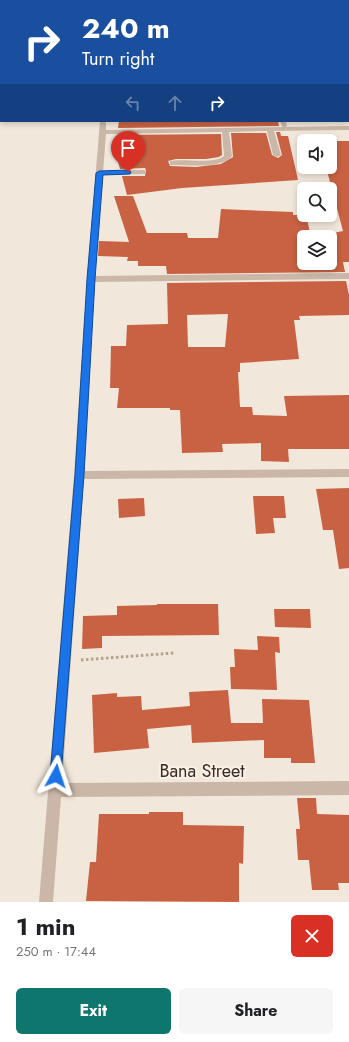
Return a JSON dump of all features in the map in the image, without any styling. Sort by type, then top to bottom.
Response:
[{"type":"street","points":[[173,163],[215,162],[225,159],[228,156],[229,122]]},
{"type":"street","points":[[46,902],[79,475],[91,279],[103,126],[270,129],[284,125],[349,128]]},
{"type":"street","points":[[270,129],[277,155]]},
{"type":"street","points":[[99,173],[142,172]]},
{"type":"street","points":[[91,279],[349,276]]},
{"type":"street","points":[[79,475],[349,473]]},
{"type":"street","name":"Bana Street","points":[[54,790],[349,788]]},
{"type":"path","points":[[65,661],[174,653]]},
{"type":"building","points":[[119,122],[278,122],[279,126],[118,128]]},
{"type":"building","points":[[276,132],[280,132],[281,136],[288,136],[298,180],[182,188],[127,195],[122,176],[145,176],[146,170],[145,168],[120,169],[115,150],[117,135],[221,134],[222,155],[219,157],[206,159],[176,159],[168,161],[170,166],[196,167],[221,164],[233,157],[231,133],[266,133],[272,155],[278,158],[282,155]]},
{"type":"building","points":[[337,141],[349,141],[349,262],[343,262],[345,272],[167,274],[166,266],[138,266],[138,261],[127,261],[128,257],[98,256],[99,241],[129,242],[114,196],[133,196],[147,233],[187,233],[188,238],[218,238],[221,209],[293,212],[293,215],[297,215],[297,222],[308,222],[309,230],[297,230],[297,270],[337,270],[337,232],[343,231],[337,208],[337,182],[330,182],[328,174],[337,174]]},
{"type":"building","points":[[346,281],[349,295],[349,315],[299,316],[300,320],[294,320],[299,359],[240,363],[240,372],[238,372],[240,407],[252,407],[253,415],[287,416],[284,396],[349,395],[349,449],[288,449],[289,462],[261,461],[261,443],[222,444],[223,452],[182,453],[180,410],[170,410],[170,408],[117,408],[119,388],[110,388],[111,346],[126,346],[127,325],[168,324],[167,283]],"holes":[[[228,314],[225,347],[188,347],[187,315]]]},
{"type":"building","points":[[349,488],[349,568],[339,569],[333,530],[323,530],[316,489]]},
{"type":"building","points":[[253,496],[284,496],[286,518],[273,518],[275,533],[256,534]]},
{"type":"building","points":[[144,498],[145,516],[119,518],[118,499]]},
{"type":"building","points":[[157,604],[218,604],[219,635],[102,636],[102,648],[82,649],[83,616],[117,615],[117,606]]},
{"type":"building","points":[[274,609],[310,609],[311,628],[275,627]]},
{"type":"building","points":[[257,636],[279,637],[280,653],[275,652],[277,690],[231,689],[230,667],[235,667],[234,649],[258,650]]},
{"type":"building","points":[[228,690],[231,723],[263,723],[262,699],[309,700],[315,763],[291,763],[291,758],[264,758],[264,740],[192,743],[191,725],[147,729],[149,748],[94,753],[92,695],[117,693],[117,697],[141,696],[142,710],[190,706],[189,692]]},
{"type":"building","points":[[297,798],[316,798],[317,814],[349,815],[349,883],[338,883],[339,890],[312,890],[309,860],[298,860],[296,829],[300,829]]},
{"type":"building","points":[[149,812],[183,812],[183,825],[244,826],[243,864],[239,863],[239,902],[86,901],[90,862],[96,862],[99,814],[149,814]]},
{"type":"route","points":[[56,776],[79,475],[99,173],[128,172]]}]
